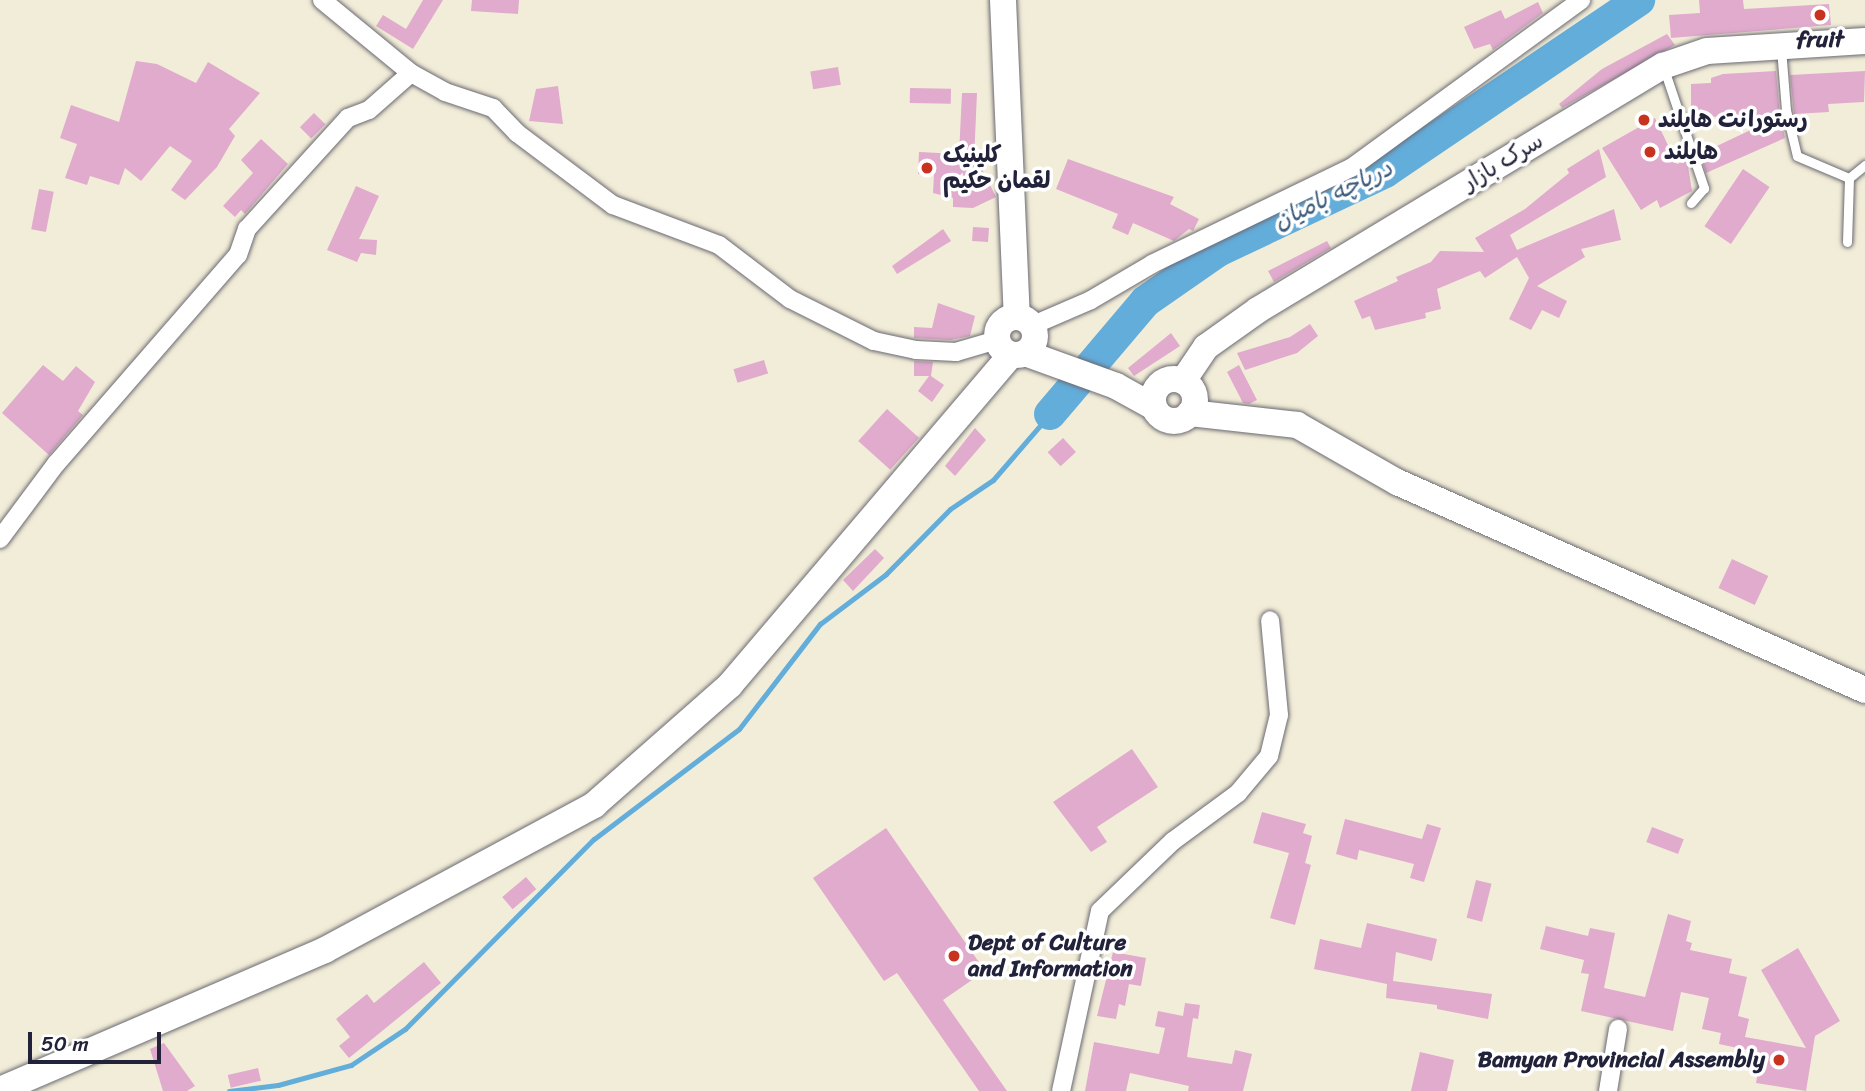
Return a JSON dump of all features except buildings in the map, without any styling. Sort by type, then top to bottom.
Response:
[{"type":"main road","points":[[0,1090],[325,950],[594,805],[730,685],[1019,339],[1003,0]]},
{"type":"main road","name":"سرک بازار","points":[[1183,381],[1206,347],[1258,310],[1663,66],[1707,51],[1865,41]]},
{"type":"main road","points":[[1019,339],[1057,359],[1119,380],[1154,399],[1170,421],[1190,413],[1297,425],[1397,482],[1865,690]]},
{"type":"main road","points":[[1154,399],[1170,380],[1183,381],[1194,396],[1190,413]]},
{"type":"street","points":[[322,0],[411,73],[445,92],[493,108],[517,133],[613,205],[719,245],[790,299],[874,341],[916,350],[956,352],[1019,339],[1152,264],[1351,168],[1581,0]]},
{"type":"street","points":[[0,539],[56,464],[237,255],[247,229],[348,118],[369,110],[411,73]]},
{"type":"street","points":[[1061,1091],[1100,911],[1173,841],[1238,793],[1269,756],[1279,715],[1270,620]]},
{"type":"street","points":[[1608,1091],[1618,1029]]},
{"type":"lane","points":[[1781,46],[1786,110],[1797,156],[1849,178]]},
{"type":"lane","points":[[1663,66],[1704,188],[1691,202]]},
{"type":"lane","points":[[1847,242],[1849,178],[1865,165]]},
{"type":"waterway","name":"دریاچه بامیان","points":[[1050,414],[1146,301],[1218,251],[1385,172],[1639,0]]},
{"type":"waterway","points":[[229,1091],[278,1085],[351,1065],[405,1029],[594,839],[739,729],[820,624],[886,574],[950,509],[993,480],[1050,414]]},
{"type":"place","name":"fruit","points":[[1820,15]]},
{"type":"place","name":"رستورانت هایلند","points":[[1644,120]]},
{"type":"place","name":"هایلند","points":[[1650,152]]},
{"type":"place","name":"کلینیک لقمان حکیم","points":[[927,168]]},
{"type":"place","name":"Dept of Culture and Information","points":[[954,956]]},
{"type":"place","name":"Bamyan Provincial Assembly","points":[[1779,1060]]}]
